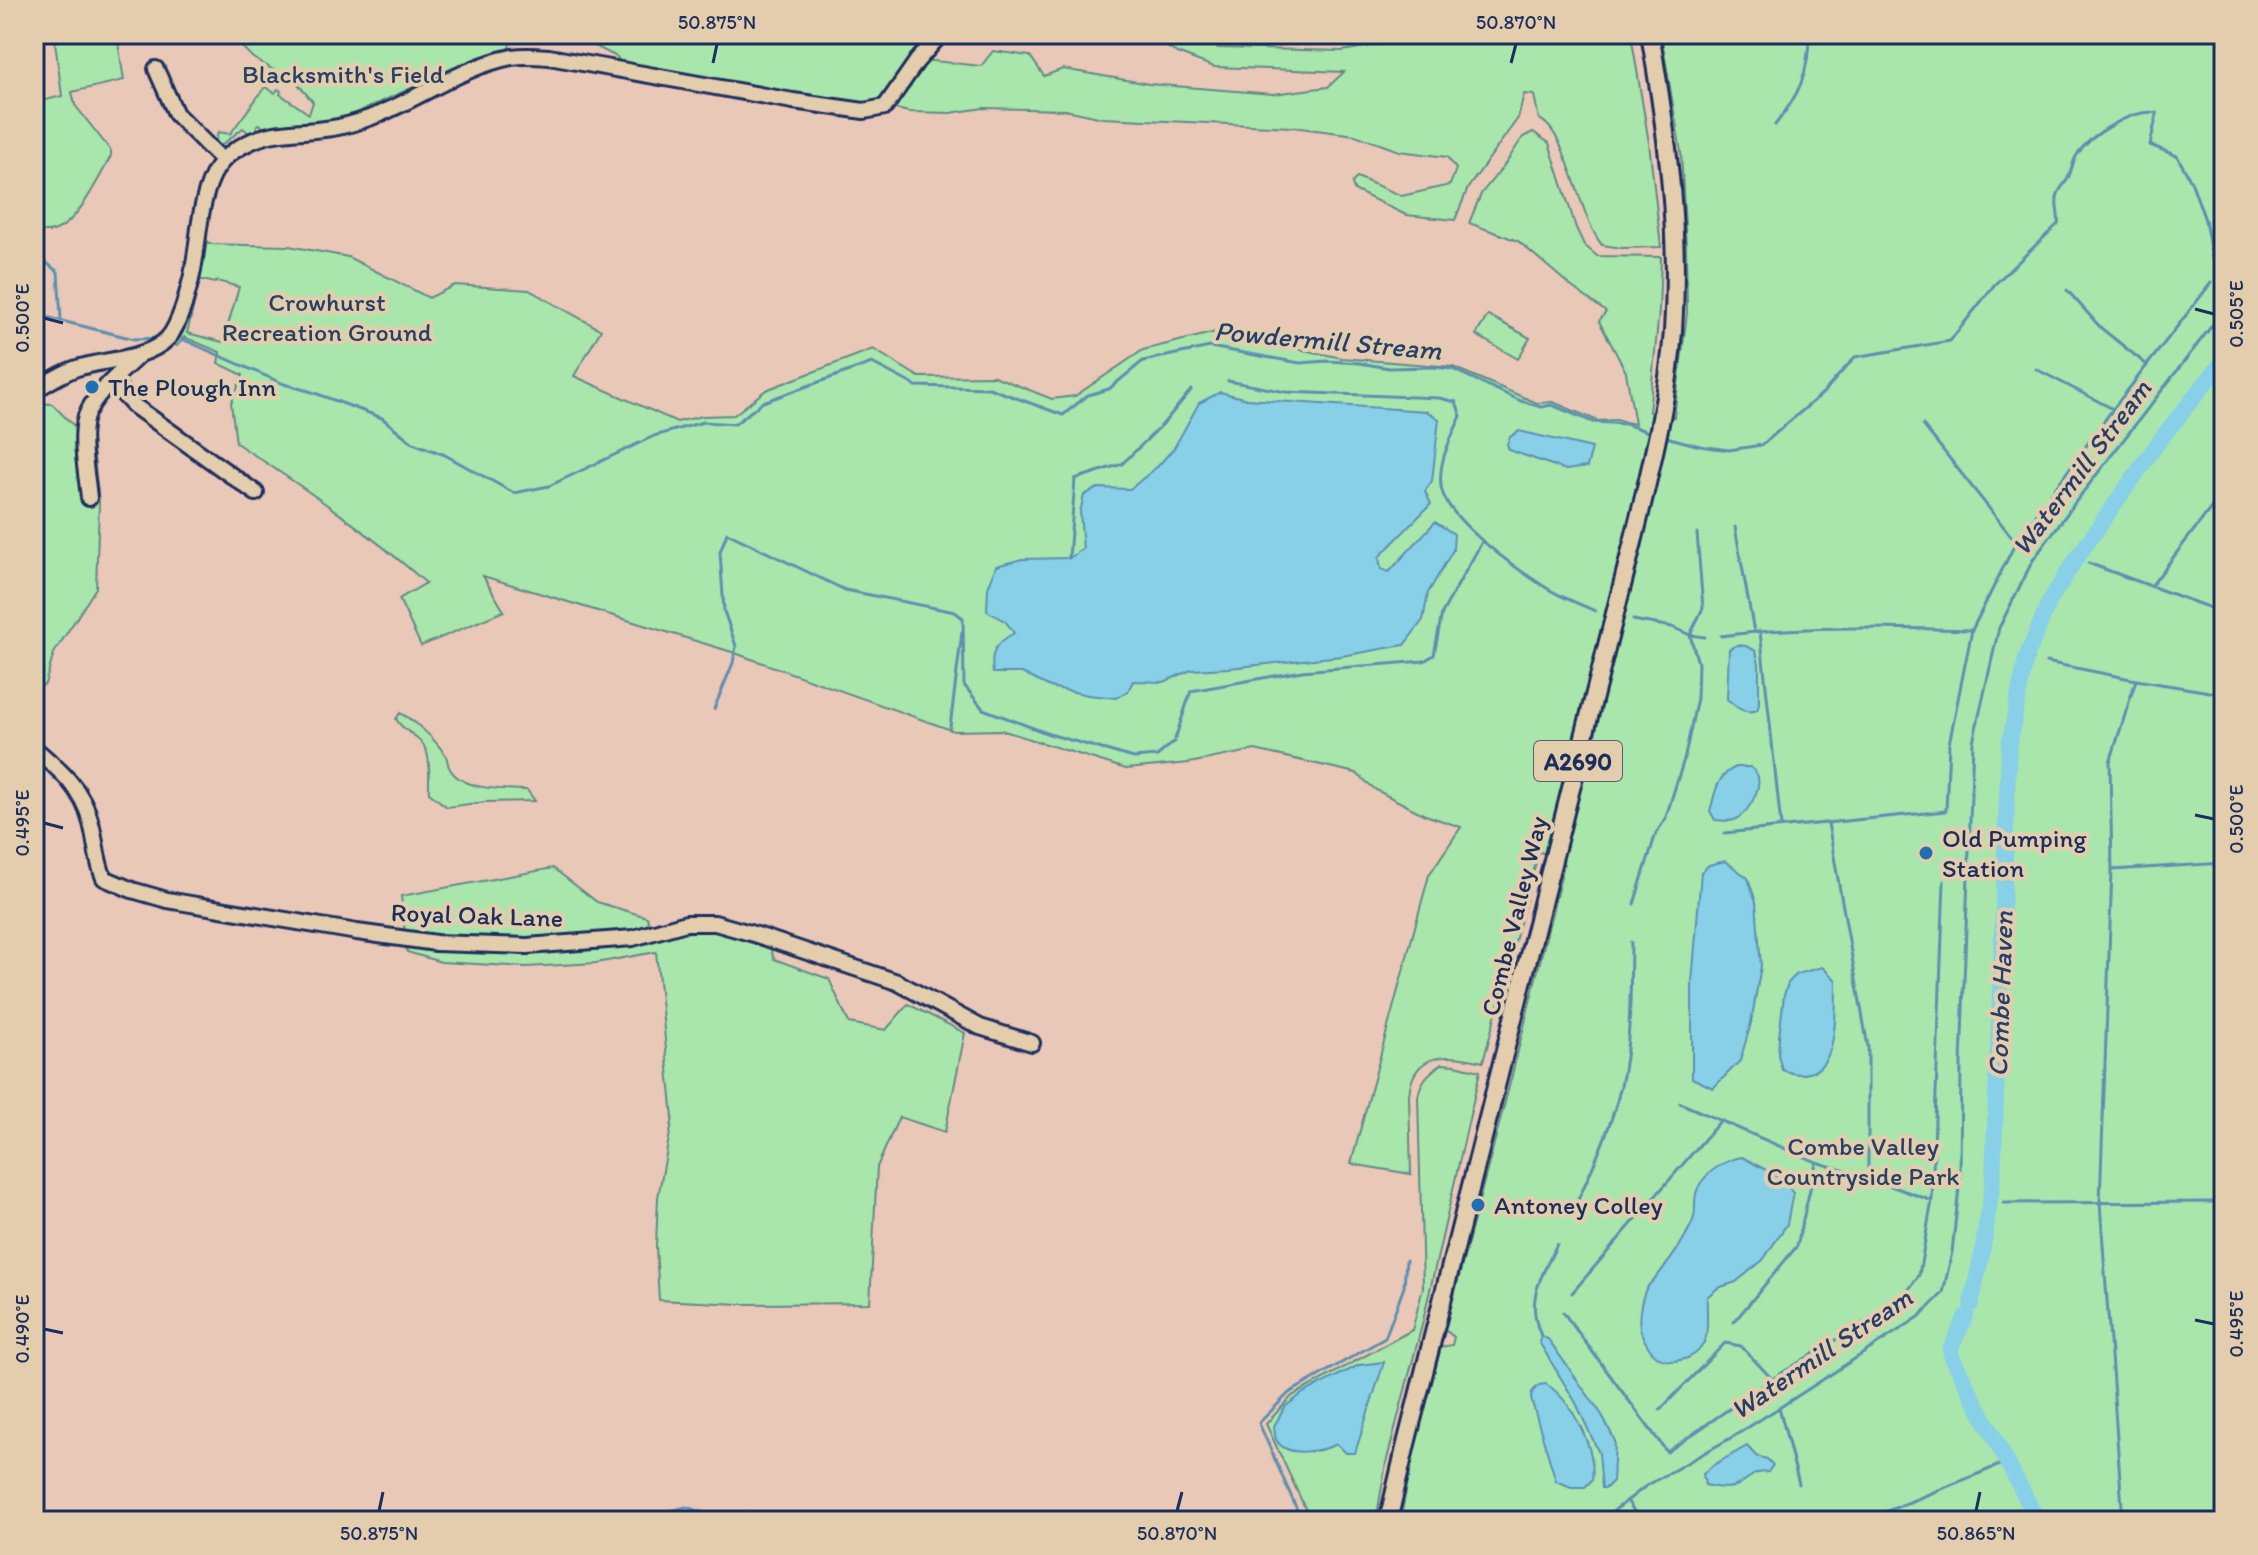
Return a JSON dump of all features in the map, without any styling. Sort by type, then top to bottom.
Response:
[{"type":"main road","name":"Combe Valley Way","points":[[1388,1521],[1662,415],[1673,331],[1675,237],[1669,161],[1650,34]]},
{"type":"street","points":[[34,391],[73,369],[140,354],[154,349],[169,337],[180,316],[191,281],[204,200],[213,176],[222,160],[242,146],[270,135],[338,127],[403,105],[487,63],[515,57],[549,57],[779,99],[864,111],[885,107],[941,34]]},
{"type":"street","points":[[156,69],[176,114],[222,160]]},
{"type":"street","points":[[89,498],[84,425],[87,413],[99,395],[140,354]]},
{"type":"street","points":[[115,380],[133,405],[256,493]]},
{"type":"street","name":"Royal Oak Lane","points":[[34,748],[61,771],[79,792],[90,820],[104,878],[132,890],[167,900],[436,943],[527,946],[633,938],[686,923],[715,923],[897,982],[980,1027],[1032,1043]]},
{"type":"green space","points":[[54,34],[121,34],[118,42],[124,80],[72,92],[75,105],[111,151],[111,156],[90,194],[70,220],[59,229],[47,232],[34,229],[34,103],[62,96]]},
{"type":"green space","name":"Blacksmith's Field","points":[[229,34],[513,34],[509,48],[465,64],[336,122],[264,129],[260,124],[256,131],[249,133],[243,128],[218,148],[215,144],[218,132],[230,134],[265,87],[275,93],[278,89],[280,94],[309,114],[313,102],[298,84],[253,58]]},
{"type":"green space","points":[[571,34],[931,34],[881,101],[857,105],[622,67],[617,57]]},
{"type":"green space","points":[[1145,34],[1178,34],[1219,48],[1342,51],[1399,41],[1401,34],[1631,34],[1649,143],[1661,247],[1602,245],[1586,215],[1558,140],[1539,119],[1534,95],[1524,94],[1518,118],[1468,188],[1455,220],[1406,215],[1354,190],[1352,183],[1357,177],[1402,196],[1450,185],[1456,169],[1447,157],[1399,151],[1355,135],[1292,127],[1103,118],[1066,110],[984,108],[950,113],[909,112],[892,106],[924,60],[981,66],[993,51],[1030,56],[1044,76],[1063,69],[1149,84],[1273,94],[1328,87],[1344,72],[1214,67],[1177,53]]},
{"type":"green space","name":"Combe Valley Countryside Park","points":[[1661,34],[2224,34],[2224,1521],[1400,1521],[1414,1451],[1441,1347],[1452,1345],[1454,1337],[1445,1330],[1564,864],[1539,851],[1483,1062],[1458,1057],[1435,1059],[1417,1070],[1412,1080],[1409,1095],[1411,1174],[1351,1164],[1429,875],[1461,827],[1425,815],[1376,790],[1356,773],[1255,750],[1189,763],[1126,769],[1001,730],[954,731],[732,652],[483,576],[504,611],[421,646],[399,599],[426,583],[334,510],[236,443],[231,403],[243,375],[218,363],[220,352],[184,337],[177,346],[171,343],[184,325],[195,285],[198,288],[187,333],[223,342],[239,287],[198,279],[206,241],[210,244],[289,246],[348,257],[429,298],[455,285],[529,290],[601,330],[574,376],[677,422],[702,416],[734,415],[766,390],[873,349],[919,377],[994,376],[1052,399],[1075,396],[1143,350],[1216,332],[1342,358],[1453,367],[1537,403],[1553,402],[1598,421],[1616,420],[1635,424],[1626,372],[1599,321],[1606,312],[1518,241],[1469,223],[1481,194],[1523,137],[1533,132],[1549,143],[1584,245],[1597,256],[1661,257],[1649,412],[1674,417],[1687,313],[1686,247],[1681,152]]},
{"type":"green space","points":[[1488,315],[1530,338],[1518,359],[1476,335]]},
{"type":"green space","points":[[34,403],[52,404],[78,430],[92,439],[99,503],[96,588],[54,653],[45,684],[34,691]]},
{"type":"green space","points":[[400,713],[437,744],[456,776],[474,785],[527,790],[535,801],[485,802],[447,807],[429,793],[428,756],[422,743],[396,719]]},
{"type":"green space","points":[[553,868],[597,902],[647,917],[653,938],[715,928],[770,947],[774,959],[829,979],[849,1023],[886,1030],[908,1004],[965,1033],[945,1132],[899,1117],[877,1167],[870,1303],[740,1304],[659,1300],[656,1246],[658,1197],[673,1117],[656,952],[596,963],[526,967],[441,962],[407,952],[401,896]]},
{"type":"green space","points":[[1441,1064],[1480,1071],[1422,1325],[1386,1463],[1376,1521],[1311,1521],[1266,1424],[1292,1396],[1412,1330],[1423,1288],[1418,1097],[1426,1078]]},
{"type":"water","points":[[1220,392],[1247,399],[1426,411],[1439,419],[1432,481],[1425,491],[1431,504],[1379,557],[1381,569],[1389,572],[1435,522],[1454,534],[1453,550],[1428,593],[1423,620],[1404,645],[1342,656],[1191,670],[1164,682],[1133,681],[1128,691],[1116,698],[1050,687],[1022,673],[993,673],[995,649],[1014,633],[1005,621],[987,611],[988,588],[996,566],[1022,559],[1069,558],[1083,549],[1080,512],[1084,495],[1098,488],[1130,489],[1174,448],[1199,403]]},
{"type":"water","points":[[1519,431],[1592,448],[1587,467],[1566,470],[1509,450],[1507,444],[1510,437]]},
{"type":"water","points":[[1737,645],[1756,651],[1759,664],[1759,704],[1757,710],[1749,712],[1727,699],[1729,649]]},
{"type":"water","points":[[1736,767],[1750,767],[1756,772],[1758,783],[1755,795],[1739,817],[1729,821],[1715,820],[1710,811],[1718,785],[1724,775]]},
{"type":"water","points":[[1725,861],[1748,878],[1756,902],[1761,966],[1751,1023],[1740,1061],[1713,1088],[1692,1078],[1692,983],[1701,872],[1709,865]]},
{"type":"water","points":[[1822,967],[1836,980],[1831,1048],[1825,1061],[1815,1071],[1801,1074],[1782,1070],[1778,1055],[1779,1037],[1788,983],[1797,974]]},
{"type":"water","points":[[1742,1157],[1781,1178],[1793,1193],[1787,1224],[1763,1260],[1736,1282],[1718,1288],[1707,1297],[1706,1335],[1698,1351],[1682,1360],[1669,1361],[1658,1357],[1641,1332],[1644,1294],[1689,1229],[1695,1214],[1696,1192],[1706,1176],[1717,1167]]},
{"type":"water","points":[[1541,1336],[1548,1339],[1602,1415],[1615,1441],[1613,1481],[1606,1488],[1602,1488],[1599,1453],[1576,1403],[1539,1342]]},
{"type":"water","points":[[1384,1362],[1355,1453],[1346,1453],[1337,1444],[1323,1449],[1296,1451],[1281,1445],[1275,1437],[1274,1426],[1285,1407],[1303,1393],[1359,1365]]},
{"type":"water","points":[[1546,1384],[1565,1402],[1581,1427],[1593,1468],[1592,1480],[1585,1487],[1571,1487],[1556,1481],[1531,1399],[1532,1392],[1539,1385]]},
{"type":"water","points":[[1747,1446],[1756,1456],[1767,1459],[1773,1465],[1768,1472],[1754,1474],[1730,1487],[1705,1485],[1703,1474]]},
{"type":"waterway","points":[[1775,125],[1801,83],[1809,34]]},
{"type":"waterway","name":"Powdermill Stream","points":[[1662,436],[1729,450],[1762,445],[1823,393],[1855,357],[1950,341],[1995,284],[2058,224],[2058,194],[2083,147],[2113,125],[2136,115],[2157,113],[2150,145],[2177,156],[2191,181],[2205,220],[2212,259],[2224,271]]},
{"type":"waterway","points":[[34,253],[58,272],[61,319]]},
{"type":"waterway","points":[[1725,833],[1946,811],[1949,744],[1972,630],[2016,542],[2113,409],[2211,283]]},
{"type":"waterway","points":[[2067,290],[2101,328],[2147,365]]},
{"type":"waterway","name":"Watermill Stream","points":[[1593,1521],[1611,1513],[1646,1486],[1736,1435],[1919,1317],[1943,1293],[1952,1252],[1960,1179],[1961,1063],[1973,742],[1999,628],[2033,560],[2224,310]]},
{"type":"waterway","name":"Powdermill Stream","points":[[34,314],[134,339],[159,338]]},
{"type":"waterway","name":"Powdermill Stream","points":[[182,339],[284,384],[382,418],[413,443],[445,455],[514,493],[549,486],[654,436],[703,422],[735,424],[763,402],[872,363],[916,386],[989,388],[1063,415],[1088,395],[1109,389],[1143,361],[1210,347],[1300,363],[1327,361],[1389,368],[1433,367],[1452,369],[1521,401],[1541,407],[1552,405],[1593,422],[1626,424],[1651,433]]},
{"type":"waterway","name":"Combe Haven","points":[[1971,1304],[1993,1180],[2009,745],[2026,658],[2049,602],[2076,559],[2160,440],[2224,360]]},
{"type":"waterway","points":[[2036,369],[2113,409]]},
{"type":"waterway","points":[[1228,381],[1286,392],[1439,398],[1456,402],[1461,416],[1441,468],[1445,499],[1468,528],[1501,556],[1551,591],[1595,611]]},
{"type":"waterway","points":[[1069,558],[1075,479],[1122,464],[1162,425],[1191,390]]},
{"type":"waterway","points":[[1923,425],[2015,541]]},
{"type":"waterway","points":[[2152,585],[2224,491]]},
{"type":"waterway","points":[[1735,527],[1754,632]]},
{"type":"waterway","points":[[714,709],[733,663],[736,646],[724,611],[720,552],[727,533],[845,590],[955,612],[963,618],[964,685],[983,709],[1049,734],[1134,758],[1157,756],[1174,742],[1191,691],[1302,671],[1424,661],[1434,655],[1442,613],[1482,542]]},
{"type":"waterway","points":[[1634,904],[1685,756],[1697,698],[1698,663],[1690,635],[1703,608],[1697,533]]},
{"type":"waterway","points":[[2088,563],[2224,613]]},
{"type":"waterway","points":[[1633,620],[1705,637]]},
{"type":"waterway","points":[[1721,636],[1814,629],[1972,630]]},
{"type":"waterway","points":[[1760,631],[1781,826]]},
{"type":"waterway","points":[[950,727],[962,632]]},
{"type":"waterway","name":"Combe Haven","points":[[2026,658],[2033,660]]},
{"type":"waterway","points":[[2046,662],[2216,693]]},
{"type":"waterway","points":[[2123,1521],[2100,1203],[2112,870],[2110,762],[2136,680]]},
{"type":"waterway","points":[[1828,823],[1868,1047],[1868,1178]]},
{"type":"waterway","points":[[2112,870],[2224,863]]},
{"type":"waterway","points":[[1563,1312],[1667,1452],[1772,1379],[1902,1299],[1919,1275],[1932,1200],[1944,881]]},
{"type":"waterway","points":[[1571,1215],[1613,1116],[1622,1082],[1629,1022],[1631,942]]},
{"type":"waterway","points":[[1680,1103],[1816,1162],[1930,1200]]},
{"type":"waterway","points":[[1572,1293],[1721,1120]]},
{"type":"waterway","points":[[1734,1322],[1797,1246],[1816,1163]]},
{"type":"waterway","points":[[2003,1203],[2224,1202]]},
{"type":"waterway","points":[[1541,1336],[1536,1323],[1535,1299],[1557,1244]]},
{"type":"waterway","points":[[1302,1521],[1259,1423],[1289,1393],[1385,1338],[1404,1287],[1406,1260]]},
{"type":"waterway","name":"Combe Haven","points":[[1966,1316],[1950,1350],[1951,1355],[2038,1521]]},
{"type":"waterway","points":[[1660,1410],[1725,1343],[1741,1346],[1772,1379]]},
{"type":"waterway","points":[[1779,1407],[1799,1484]]},
{"type":"waterway","points":[[1873,1517],[2007,1462]]},
{"type":"waterway","points":[[1628,1502],[1638,1517],[1637,1521]]},
{"type":"waterway","name":"Watermill Stream","points":[[630,1521],[686,1507],[721,1519],[748,1513],[755,1521]]},
{"type":"waterway","points":[[1016,1516],[1016,1521]]},
{"type":"place","name":"The Plough Inn","points":[[92,387]]},
{"type":"place","name":"Old Pumping Station","points":[[1926,853]]},
{"type":"place","name":"Antoney Colley","points":[[1478,1205]]},
{"type":"park label","name":"Crowhurst Recreation Ground","points":[[327,317]]}]
